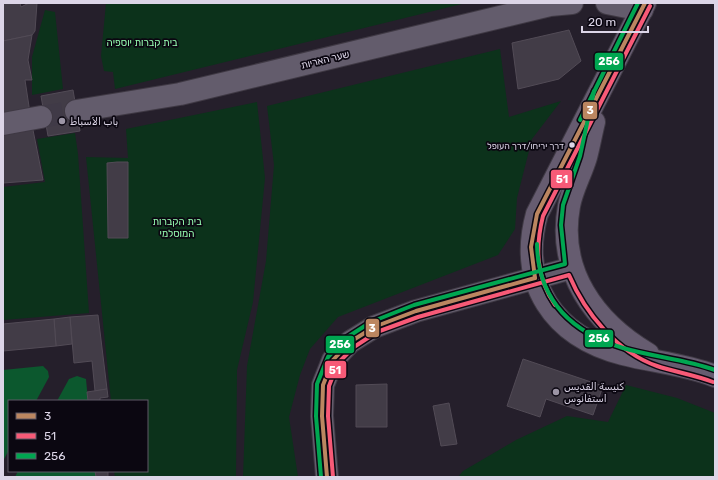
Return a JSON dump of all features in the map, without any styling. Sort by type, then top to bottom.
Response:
[{"type":"main road","points":[[644,6],[537,214],[531,247],[534,278],[540,291],[555,313],[571,329],[586,339],[622,354],[657,360],[715,376]]},
{"type":"main road","points":[[600,92],[586,158],[569,206],[567,225],[572,268],[579,286],[606,321],[626,340],[657,360]]},
{"type":"street","name":"שער האריות","points":[[76,111],[180,94],[550,5],[572,3]]},
{"type":"street","points":[[607,3],[644,6]]},
{"type":"street","points":[[3,124],[41,117]]},
{"type":"street","points":[[327,477],[322,416],[323,385],[333,360],[350,342],[374,327],[416,312],[572,268]]},
{"type":"green space","name":"בית קברות יוספיה","points":[[106,3],[466,3],[115,89],[113,72],[104,71],[101,56]]},
{"type":"green space","points":[[45,10],[55,12],[63,89],[32,95],[32,57]]},
{"type":"green space","points":[[500,49],[509,117],[561,101],[532,139],[517,198],[515,229],[498,255],[338,317],[310,349],[300,375],[289,417],[298,477],[243,477],[247,366],[266,261],[274,165],[267,106]]},
{"type":"green space","name":"בית הקברות המוסלמי","points":[[257,102],[265,178],[253,302],[237,370],[236,477],[115,477],[114,472],[148,472],[148,400],[111,400],[86,157],[128,158],[126,129]]},
{"type":"green space","points":[[75,133],[78,154],[89,313],[3,320],[3,187],[45,182],[37,139]]},
{"type":"green space","points":[[43,366],[48,371],[49,377],[37,400],[8,400],[8,452],[3,461],[3,370]]},
{"type":"green space","points":[[77,376],[86,379],[88,400],[58,400],[69,379]]},
{"type":"green space","points":[[626,385],[677,398],[715,413],[715,477],[458,477],[463,471],[516,440],[567,416],[608,422]]},
{"type":"green space","points":[[18,472],[95,472],[96,477],[15,477]]},
{"type":"building","points":[[3,3],[20,3],[21,7],[29,3],[37,3],[35,31],[32,35],[3,41]]},
{"type":"building","points":[[569,30],[581,61],[559,79],[518,89],[512,43]]},
{"type":"building","points":[[32,35],[28,60],[32,80],[25,80],[30,113],[3,117],[3,41]]},
{"type":"building","name":"باب الأسباط","points":[[73,90],[80,131],[48,136],[41,96]]},
{"type":"building","points":[[32,125],[43,180],[3,183],[3,131]]},
{"type":"building","points":[[128,162],[128,238],[108,238],[107,163]]},
{"type":"building","points":[[98,315],[107,389],[95,391],[92,361],[74,363],[70,317]]},
{"type":"building","points":[[70,317],[72,344],[56,346],[54,319]]},
{"type":"building","points":[[54,319],[56,346],[3,351],[3,324]]},
{"type":"building","name":"كنيسة القديس استفانوس","points":[[523,359],[603,386],[593,415],[546,399],[540,417],[507,406]]},
{"type":"building","points":[[387,384],[387,427],[356,427],[356,385]]},
{"type":"building","points":[[107,389],[108,397],[100,398],[100,400],[88,400],[87,392]]},
{"type":"building","points":[[449,403],[457,444],[441,446],[433,406]]},
{"type":"building","points":[[95,472],[108,472],[108,477],[96,477]]},
{"type":"tunnel","points":[[41,117],[76,111]]},
{"type":"transit line","name":"256","points":[[580,120],[638,3]]},
{"type":"transit line","name":"3","points":[[535,278],[531,247],[537,214],[645,3]]},
{"type":"transit line","name":"51","points":[[555,305],[544,284],[539,262],[539,239],[543,216],[650,6]]},
{"type":"transit line","name":"256","points":[[321,477],[316,416],[317,384],[328,357],[346,338],[371,322],[414,305],[565,264],[561,225],[563,205],[580,156],[594,91]]},
{"type":"transit line","name":"256","points":[[537,244],[539,264],[544,282],[551,297],[561,311],[573,323],[588,333],[623,348],[692,363],[715,370]]},
{"type":"transit line","name":"51","points":[[333,477],[328,416],[329,386],[338,363],[354,347],[377,332],[418,317],[569,275],[593,317],[604,330],[629,351],[642,360],[657,366],[713,382]]},
{"type":"transit line","name":"3","points":[[327,477],[322,416],[323,385],[333,360],[350,342],[374,327],[416,311],[535,278]]},
{"type":"place","name":"باب الأسباط","points":[[62,121]]},
{"type":"place","name":"דרך יריחו/דרך העופל","points":[[572,145]]},
{"type":"place","name":"كنيسة القديس استفانوس","points":[[556,392]]}]
